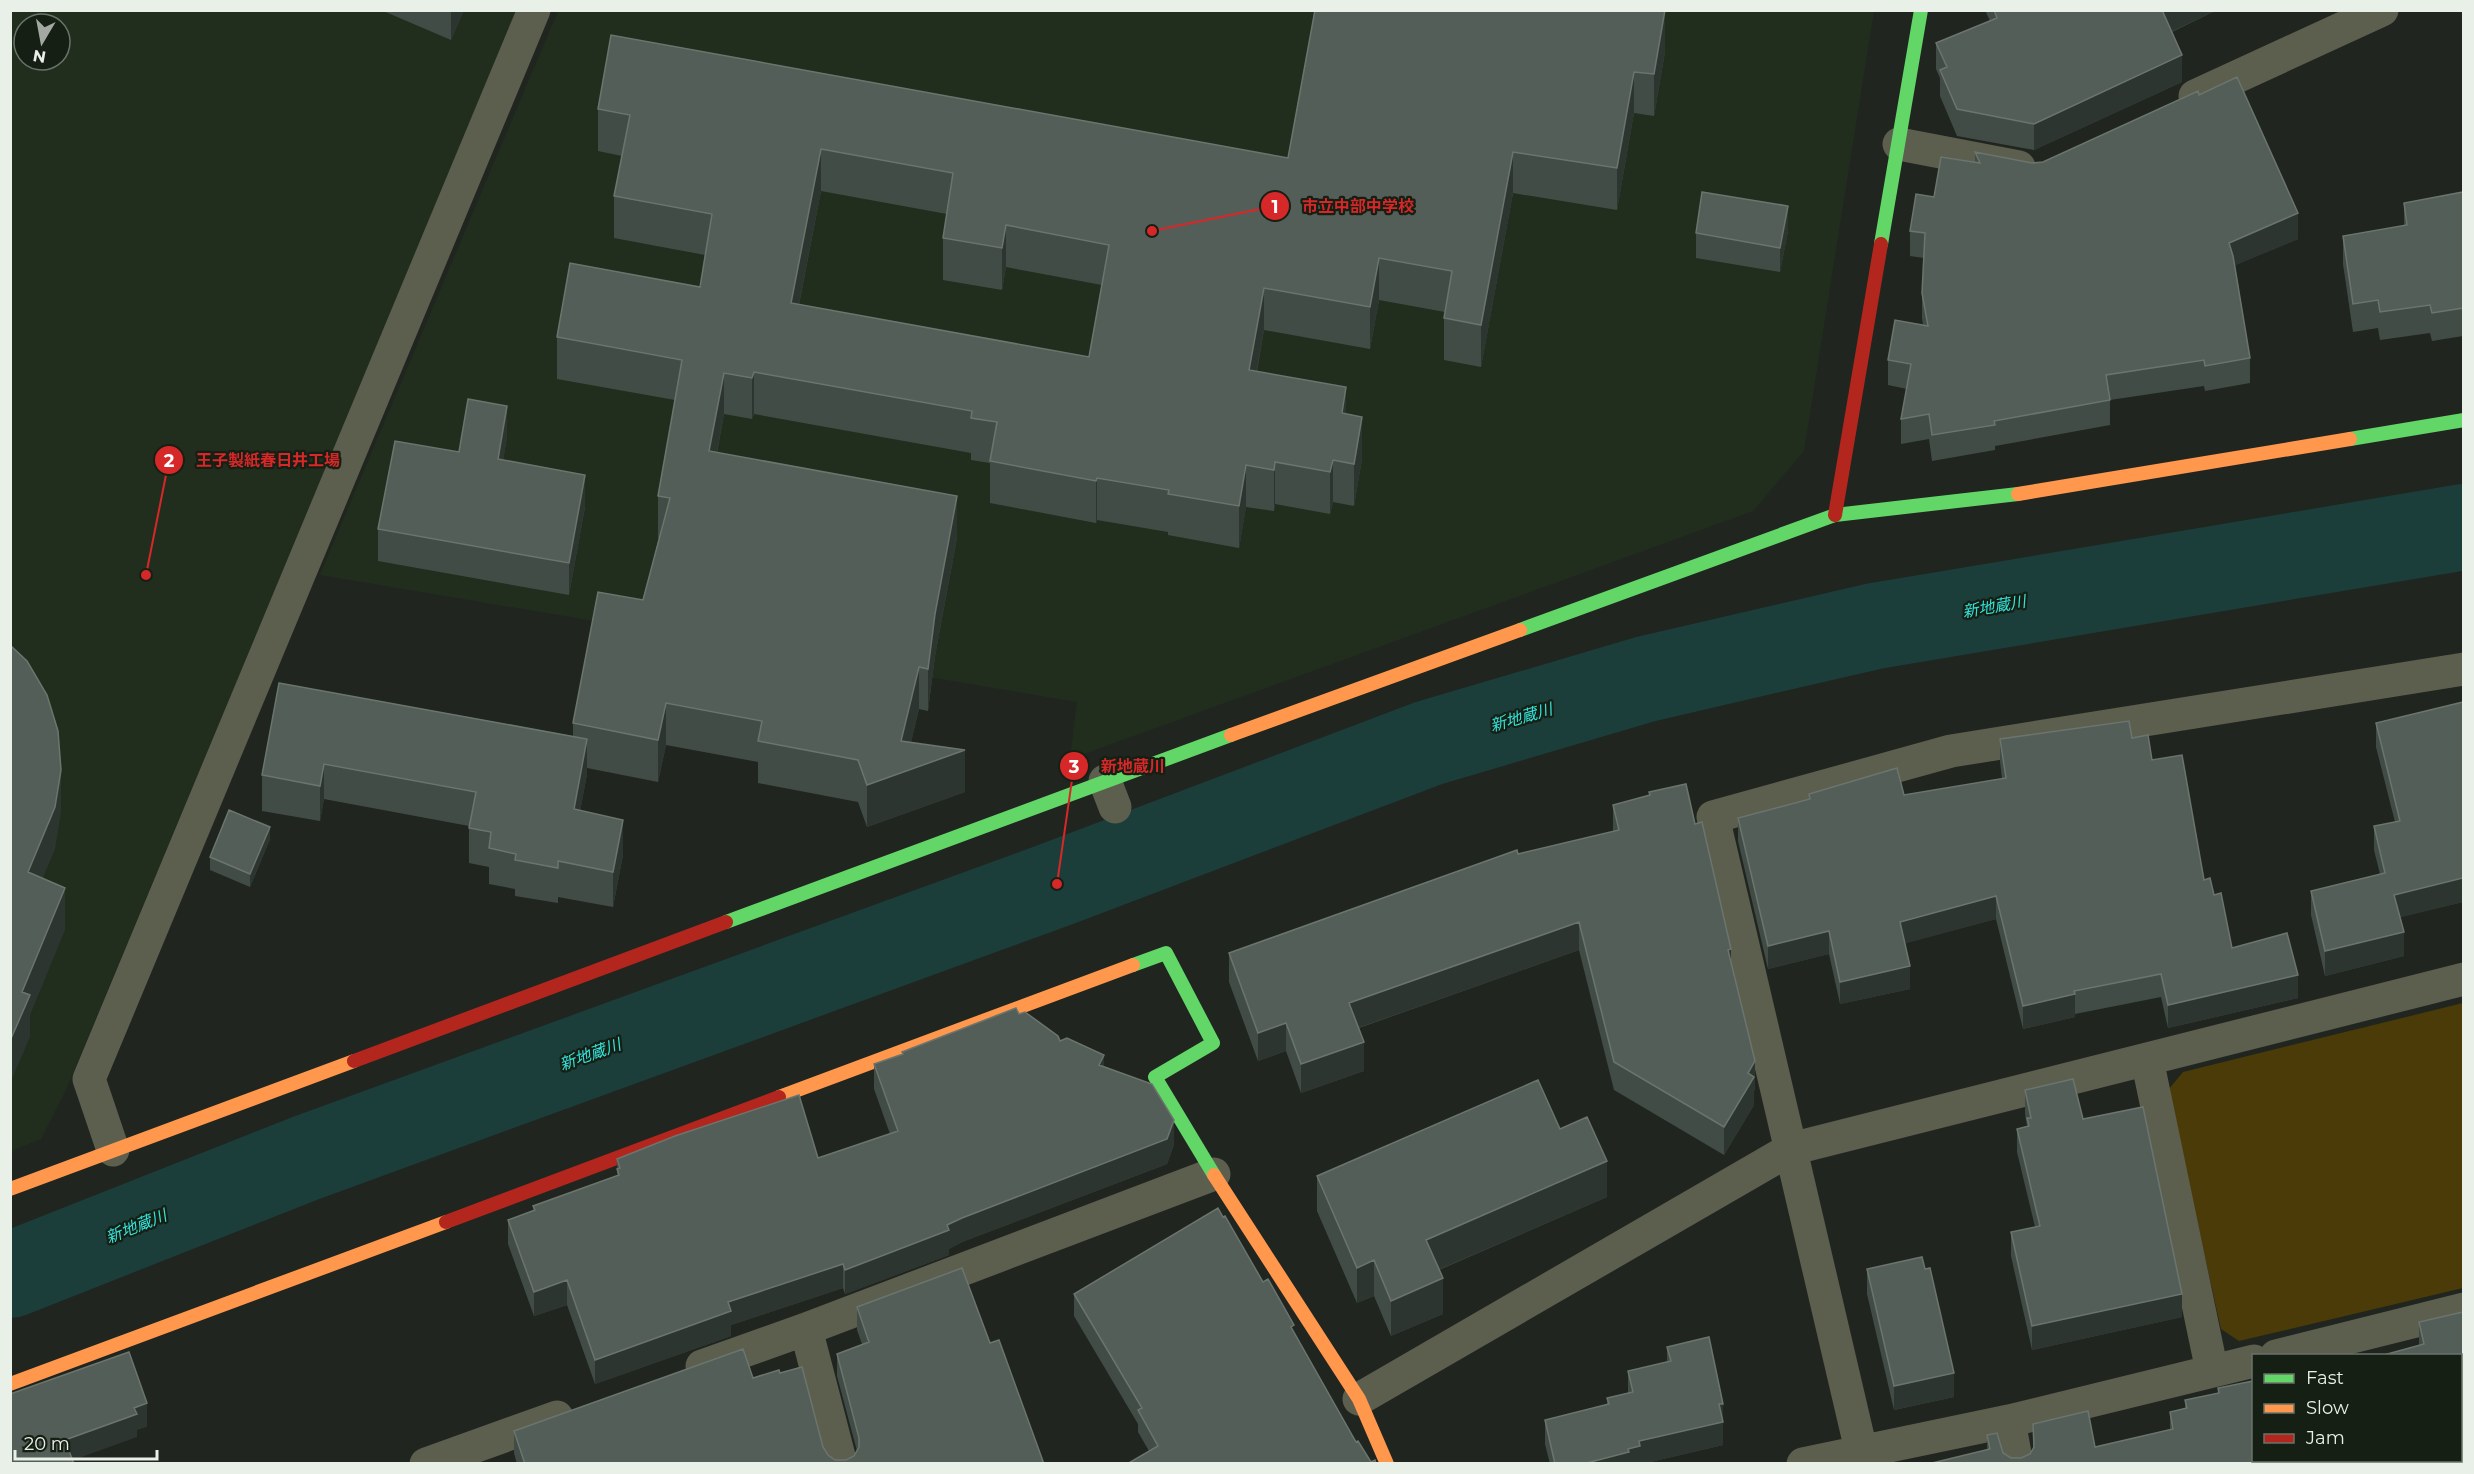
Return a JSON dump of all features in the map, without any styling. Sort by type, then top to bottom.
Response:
[{"type":"street","points":[[113,1150],[89,1079],[534,10]]},
{"type":"street","points":[[1835,515],[1921,10]]},
{"type":"street","points":[[2166,110],[2382,10]]},
{"type":"street","points":[[1899,144],[2036,170],[2047,165]]},
{"type":"street","points":[[10,1189],[113,1150],[1110,794],[1835,515],[2025,493],[2463,420]]},
{"type":"street","points":[[1861,1450],[1713,817],[1951,751],[2463,669]]},
{"type":"street","points":[[10,1384],[399,1241],[732,1113],[1166,953],[1214,1043],[1155,1077],[1214,1174],[1359,1399],[1387,1464]]},
{"type":"street","points":[[1359,1399],[1791,1149],[2463,979]]},
{"type":"street","points":[[2147,1059],[2212,1371]]},
{"type":"street","points":[[672,1376],[806,1329],[1214,1174]]},
{"type":"street","points":[[2284,1354],[2463,1309]]},
{"type":"street","points":[[806,1329],[841,1464]]},
{"type":"street","points":[[1803,1464],[1861,1450],[2009,1421],[2252,1361]]},
{"type":"street","points":[[426,1464],[582,1408]]},
{"type":"street","points":[[2009,1421],[2017,1464]]},
{"type":"shaded area","points":[[11,11],[517,11],[66,1090],[41,1139],[11,1151]]},
{"type":"shaded area","points":[[558,11],[1874,11],[1804,451],[1753,511],[1070,759],[1077,702],[320,575]]},
{"type":"shaded area","points":[[2463,1003],[2463,1288],[2239,1341],[2221,1329],[2168,1090],[2183,1072]]},
{"type":"building","points":[[1315,10],[1665,10],[1654,74],[1634,72],[1617,168],[1513,152],[1481,325],[1444,318],[1452,271],[1379,258],[1370,307],[1264,288],[1249,370],[1346,387],[1342,413],[1362,417],[1354,464],[1333,460],[1330,472],[1275,462],[1274,470],[1246,465],[1239,506],[1168,494],[1169,490],[1097,478],[1096,481],[990,461],[997,422],[971,418],[972,411],[754,372],[752,378],[724,373],[709,451],[957,496],[935,614],[928,669],[919,667],[901,741],[965,750],[867,785],[858,760],[758,741],[762,721],[666,703],[658,740],[573,723],[598,592],[643,600],[670,498],[658,496],[682,360],[557,337],[570,263],[700,287],[712,214],[614,196],[630,115],[598,109],[611,35],[1288,158]],"holes":[[[821,149],[953,173],[943,238],[1002,248],[1006,225],[1109,245],[1089,357],[791,303]]]},
{"type":"building","points":[[1994,10],[2162,10],[2182,55],[2034,124],[1957,109],[1940,70],[1947,67],[1936,43],[1997,18]]},
{"type":"building","points":[[2237,77],[2298,213],[2229,243],[2250,358],[2205,366],[2204,360],[2106,375],[2110,400],[1994,421],[1995,425],[1932,435],[1929,414],[1901,419],[1911,364],[1888,360],[1895,320],[1928,326],[1922,293],[1925,233],[1910,231],[1916,194],[1934,197],[1941,157],[1980,163],[1975,152],[2032,163],[2043,162],[2198,91],[2199,95]]},
{"type":"building","points":[[1702,192],[1788,206],[1780,248],[1696,233]]},
{"type":"building","points":[[2463,192],[2463,308],[2432,313],[2430,305],[2380,312],[2378,300],[2353,304],[2343,236],[2407,225],[2404,203]]},
{"type":"building","points":[[468,399],[507,406],[498,459],[585,475],[569,563],[378,529],[395,441],[459,452]]},
{"type":"building","points":[[10,645],[27,661],[47,695],[58,731],[61,770],[55,807],[28,872],[65,888],[22,992],[30,995],[10,1041]]},
{"type":"building","points":[[279,683],[587,739],[574,809],[623,820],[613,872],[558,861],[558,868],[515,860],[516,854],[489,848],[491,832],[469,828],[476,792],[324,764],[320,786],[262,775]]},
{"type":"building","points":[[2463,702],[2463,878],[2394,895],[2404,932],[2325,951],[2311,891],[2385,873],[2374,826],[2400,821],[2376,723]]},
{"type":"building","points":[[2129,721],[2132,738],[2148,735],[2152,760],[2182,755],[2204,880],[2210,878],[2214,895],[2221,893],[2232,948],[2287,933],[2298,975],[2168,1005],[2161,974],[2074,991],[2075,994],[2023,1006],[1996,896],[1900,922],[1910,966],[1840,982],[1829,931],[1768,946],[1738,818],[1810,799],[1809,794],[1897,768],[1904,795],[2006,778],[2000,739]]},
{"type":"building","points":[[1686,784],[1695,824],[1702,822],[1731,949],[1728,950],[1755,1061],[1748,1073],[1754,1077],[1724,1127],[1614,1062],[1579,922],[1349,1003],[1364,1042],[1301,1064],[1286,1023],[1258,1033],[1229,953],[1517,850],[1518,854],[1619,830],[1613,805],[1650,795],[1649,792]]},
{"type":"building","points":[[229,810],[270,827],[250,874],[210,857]]},
{"type":"building","points":[[1016,1008],[1019,1014],[1025,1012],[1058,1036],[1060,1041],[1067,1038],[1104,1055],[1099,1065],[1152,1084],[1174,1120],[1167,1139],[962,1218],[947,1225],[949,1230],[845,1270],[843,1264],[728,1302],[731,1311],[595,1360],[567,1280],[534,1292],[508,1220],[535,1210],[533,1206],[619,1175],[617,1169],[620,1168],[617,1159],[675,1136],[799,1095],[818,1158],[898,1131],[874,1064]]},
{"type":"building","points":[[2073,1079],[2083,1119],[2143,1107],[2182,1294],[2032,1326],[2011,1232],[2040,1226],[2017,1129],[2029,1126],[2027,1118],[2031,1118],[2025,1090]]},
{"type":"building","points":[[1538,1080],[1560,1129],[1587,1117],[1607,1161],[1426,1240],[1443,1278],[1391,1301],[1374,1260],[1357,1268],[1317,1176]]},
{"type":"building","points":[[1218,1208],[1223,1217],[1225,1216],[1263,1282],[1268,1279],[1294,1325],[1291,1327],[1356,1442],[1358,1441],[1371,1462],[1375,1460],[1376,1464],[1127,1464],[1158,1446],[1138,1410],[1142,1408],[1074,1294]]},
{"type":"building","points":[[1922,1257],[1925,1269],[1930,1268],[1954,1373],[1894,1386],[1867,1269]]},
{"type":"building","points":[[962,1268],[990,1343],[999,1340],[1044,1464],[525,1464],[514,1431],[743,1349],[753,1378],[779,1370],[780,1373],[802,1367],[823,1447],[835,1460],[846,1460],[854,1456],[859,1447],[859,1438],[837,1354],[869,1342],[857,1307]]},
{"type":"building","points":[[2463,1312],[2463,1464],[1928,1464],[1990,1449],[1987,1435],[1997,1433],[2003,1453],[2011,1458],[2021,1458],[2030,1454],[2034,1447],[2033,1424],[2088,1411],[2095,1447],[2173,1429],[2170,1412],[2187,1408],[2185,1400],[2219,1393],[2218,1388],[2252,1381],[2252,1462],[2462,1462],[2462,1354],[2387,1354],[2424,1344],[2419,1322]]},
{"type":"building","points":[[1709,1337],[1723,1404],[1719,1404],[1723,1422],[1639,1441],[1640,1446],[1628,1449],[1629,1452],[1583,1464],[1555,1464],[1545,1420],[1609,1404],[1607,1398],[1633,1392],[1628,1371],[1671,1361],[1667,1347]]},
{"type":"building","points":[[129,1352],[147,1403],[134,1408],[137,1414],[65,1440],[74,1464],[10,1464],[10,1394]]},
{"type":"waterway","name":"新地蔵川","points":[[10,1275],[306,1158],[1057,884],[1429,743],[1646,679],[1875,626],[2464,527]]},
{"type":"traffic: fast","points":[[1881,244],[1921,10]]},
{"type":"traffic: fast","points":[[2350,439],[2464,420]]},
{"type":"traffic: fast","points":[[1520,630],[1835,515],[2018,494]]},
{"type":"traffic: fast","points":[[726,922],[1231,735]]},
{"type":"traffic: fast","points":[[1133,965],[1166,953],[1213,1043],[1155,1077],[1214,1175]]},
{"type":"traffic: slow","points":[[2018,494],[2350,439]]},
{"type":"traffic: slow","points":[[1231,735],[1520,630]]},
{"type":"traffic: slow","points":[[779,1097],[1133,965]]},
{"type":"traffic: slow","points":[[10,1189],[354,1061]]},
{"type":"traffic: slow","points":[[1214,1175],[1359,1399],[1387,1464]]},
{"type":"traffic: slow","points":[[10,1384],[446,1222]]},
{"type":"traffic: jam","points":[[1835,515],[1881,244]]},
{"type":"traffic: jam","points":[[354,1061],[726,922]]},
{"type":"traffic: jam","points":[[446,1222],[779,1097]]},
{"type":"place","name":"市立中部中学校","points":[[1152,231]]},
{"type":"place","name":"王子製紙春日井工場","points":[[146,575]]},
{"type":"place","name":"新地蔵川","points":[[1057,884]]}]
